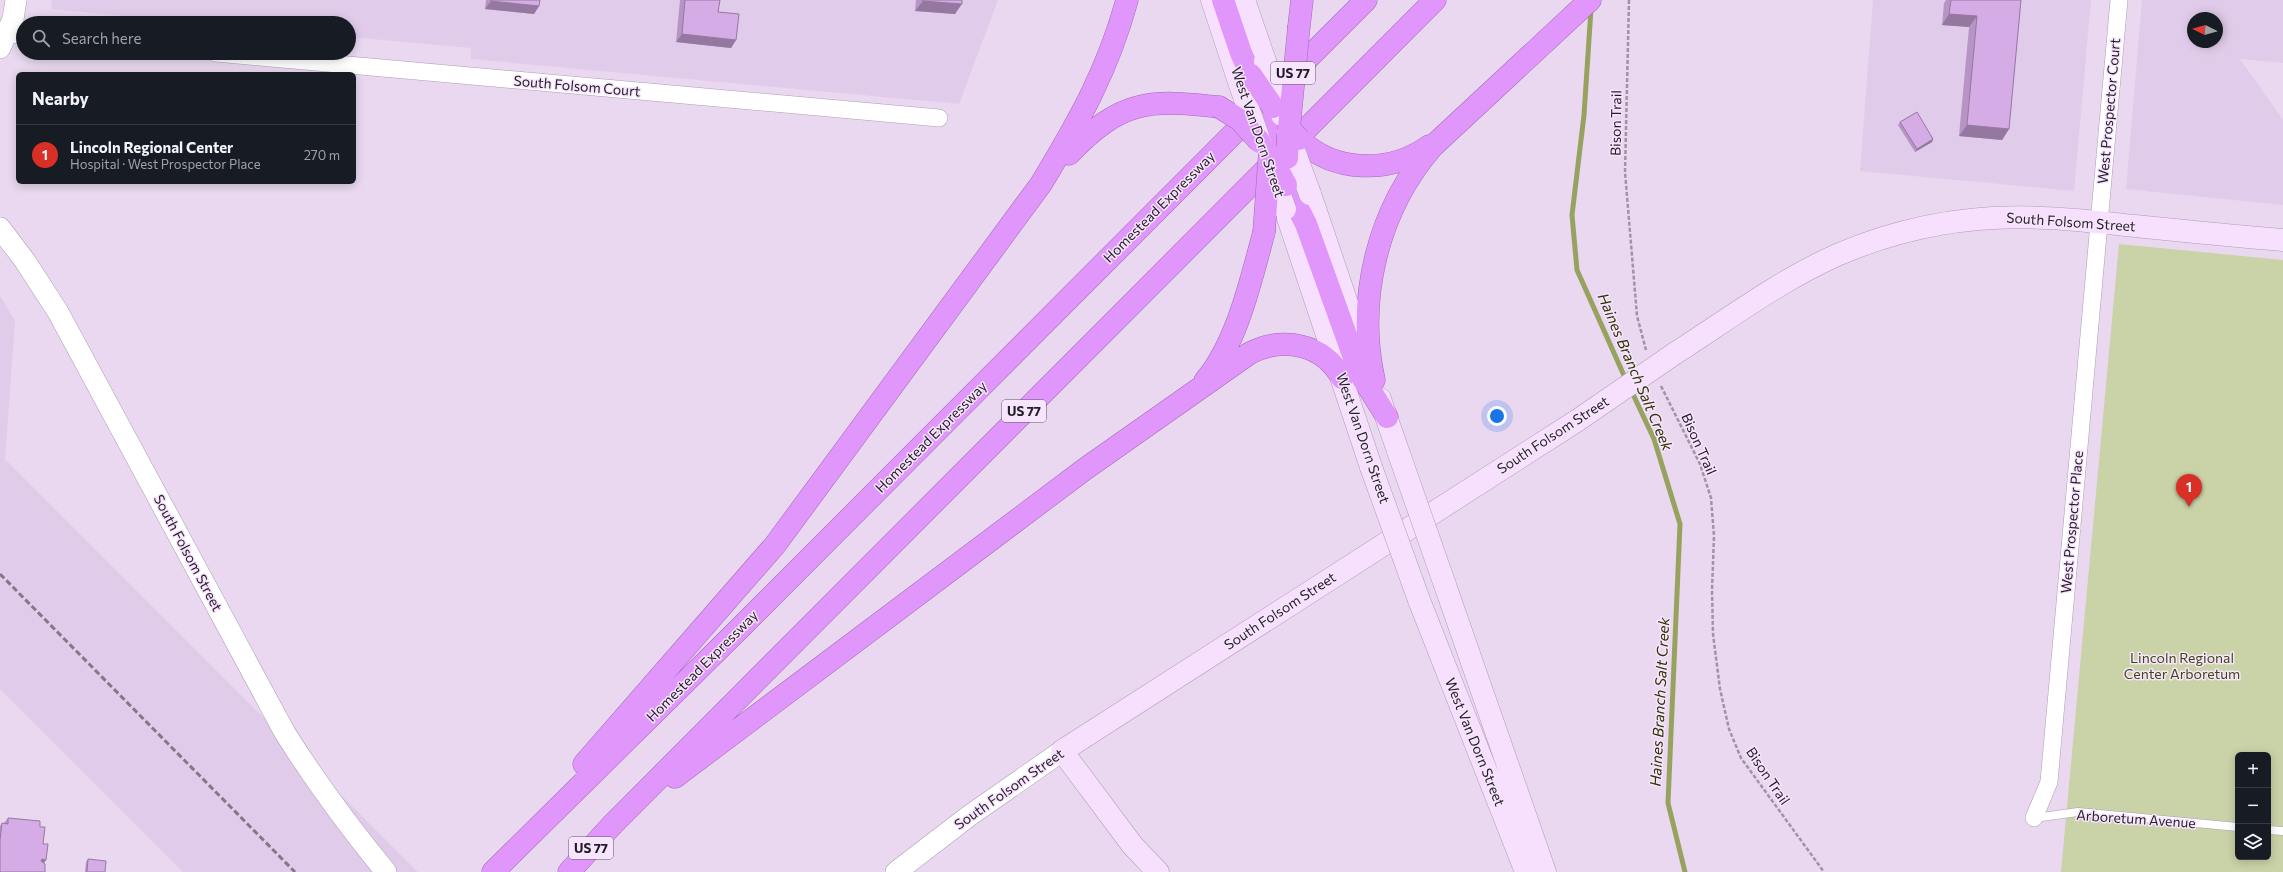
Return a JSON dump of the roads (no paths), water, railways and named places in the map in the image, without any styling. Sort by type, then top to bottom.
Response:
[{"type":"highway","points":[[492,872],[775,545],[1041,184],[1079,122],[1097,84],[1113,45],[1127,0]]},
{"type":"highway","points":[[1223,0],[1241,54],[1252,74],[1282,117],[1306,146],[1324,157],[1339,163],[1364,166],[1391,164],[1418,154],[1476,106],[1590,0]]},
{"type":"highway","points":[[1188,397],[1208,377],[1229,340],[1242,310],[1264,232],[1266,153],[1282,117],[1299,26],[1302,0]]},
{"type":"highway","name":"Homestead Expressway","points":[[492,872],[738,630],[1366,0]]},
{"type":"highway","name":"US 77","points":[[569,872],[614,824],[1435,0]]},
{"type":"highway","points":[[1041,184],[1092,131],[1103,122],[1142,105],[1170,102],[1219,107],[1240,120],[1266,153],[1286,185],[1360,374],[1387,417]]},
{"type":"highway","points":[[1282,117],[1286,185]]},
{"type":"highway","points":[[1374,380],[1367,336],[1369,292],[1376,255],[1386,224],[1398,199],[1428,152],[1450,129]]},
{"type":"highway","points":[[614,824],[1085,470],[1250,353],[1270,345],[1296,345],[1314,350],[1327,359],[1342,378]]},
{"type":"main road","name":"West Van Dorn Street","points":[[1212,0],[1252,74]]},
{"type":"main road","name":"West Van Dorn Street","points":[[1244,0],[1252,74],[1266,153],[1295,206],[1374,380],[1545,872]]},
{"type":"main road","name":"West Van Dorn Street","points":[[1282,117],[1295,206],[1342,378],[1419,600],[1526,872]]},
{"type":"main road","name":"South Folsom Street","points":[[1062,751],[1578,420],[1674,354],[1793,277],[1837,255],[1877,240],[1919,228],[1976,220],[2045,218],[2283,240]]},
{"type":"main road","points":[[1062,751],[1133,846],[1158,872]]},
{"type":"street","points":[[10,39],[16,0]]},
{"type":"street","name":"West Prospector Court","points":[[2099,223],[2119,0]]},
{"type":"street","name":"South Folsom Court","points":[[294,60],[939,118]]},
{"type":"street","name":"West Prospector Place","points":[[2034,818],[2049,782],[2099,223]]},
{"type":"street","name":"South Folsom Street","points":[[0,228],[25,261],[58,312],[285,733],[321,790],[349,828],[386,872]]},
{"type":"street","name":"South Folsom Street","points":[[896,872],[969,816],[1062,751]]},
{"type":"lane","name":"Arboretum Avenue","points":[[2034,818],[2078,812],[2235,827]]},
{"type":"lane","points":[[2271,830],[2283,831]]},
{"type":"waterway","name":"Haines Branch Salt Creek","points":[[1591,9],[1584,115],[1572,215],[1577,270],[1626,380]]},
{"type":"waterway","name":"Haines Branch Salt Creek","points":[[1631,390],[1654,439],[1680,524],[1668,803],[1685,872]]},
{"type":"railway","points":[[0,574],[295,872]]},
{"type":"place","name":"Lincoln Regional Center","points":[[2189,507]]},
{"type":"park label","name":"Lincoln Regional Center Arboretum","points":[[2182,666]]}]
